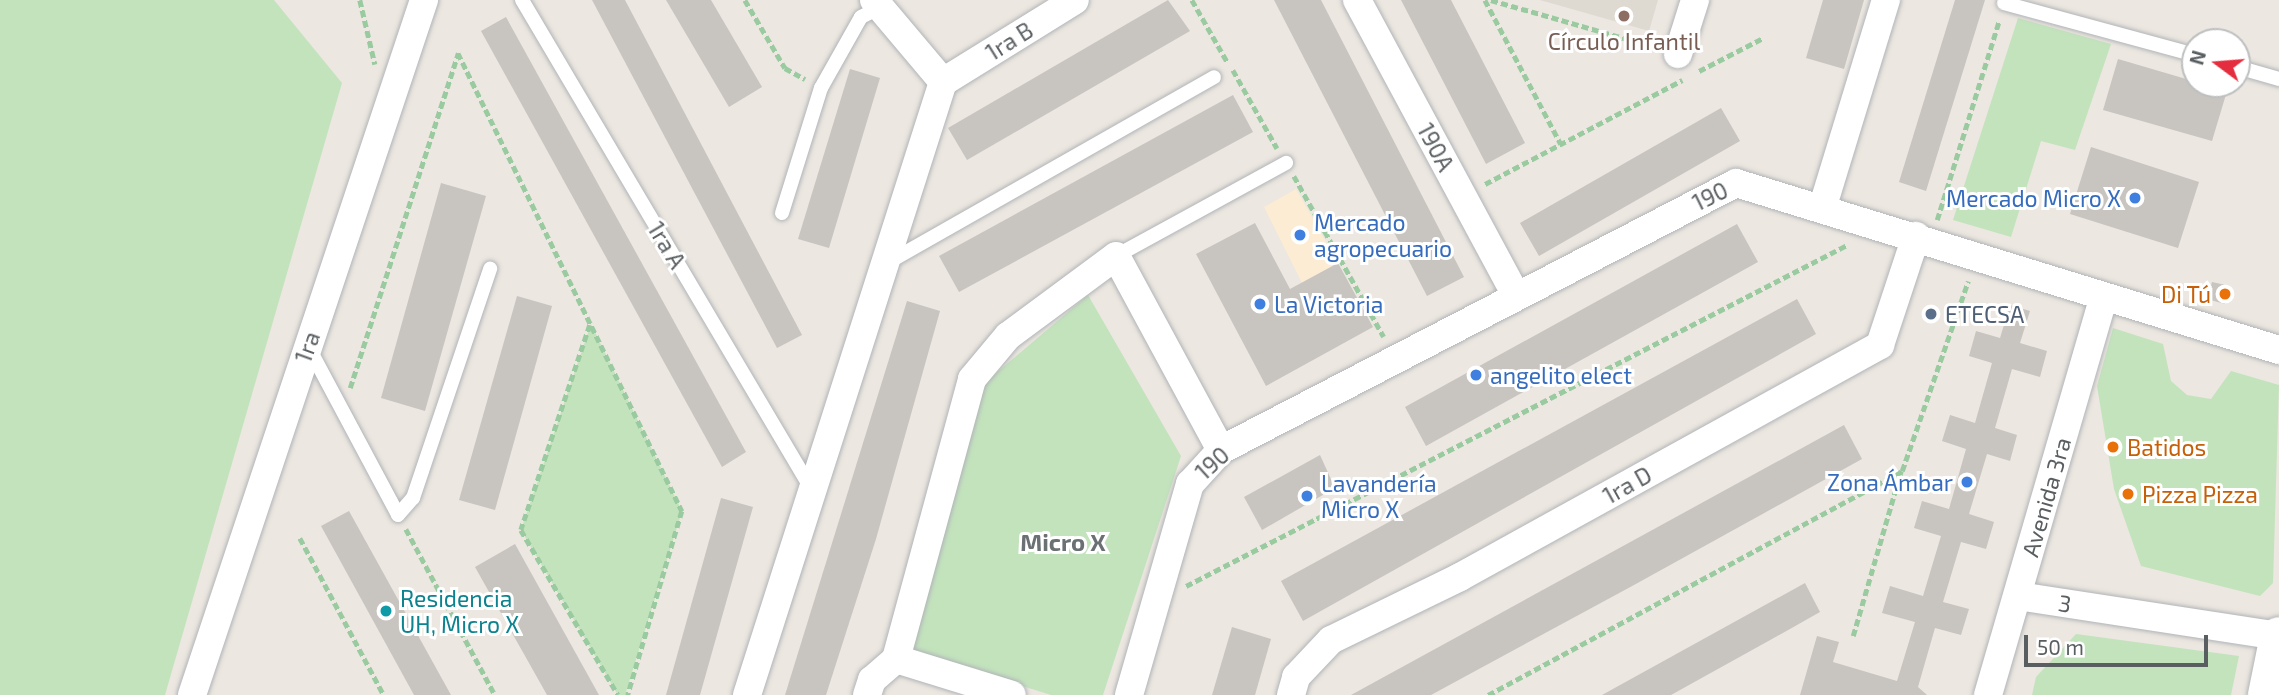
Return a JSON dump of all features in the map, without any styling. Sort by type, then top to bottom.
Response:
[{"type":"main road","points":[[2267,695],[2279,636]]},
{"type":"street","name":"1ra","points":[[192,695],[307,345],[403,79],[424,0]]},
{"type":"street","name":"1ra B","points":[[943,82],[1075,0]]},
{"type":"street","name":"190A","points":[[1357,0],[1515,293]]},
{"type":"street","points":[[1678,54],[1695,0]]},
{"type":"street","points":[[1822,209],[1886,0]]},
{"type":"street","points":[[747,695],[943,82],[876,4]]},
{"type":"street","name":"190","points":[[1154,603],[1190,484],[1221,450],[1515,293],[1736,183],[1924,238],[2103,300],[2279,350]]},
{"type":"street","name":"1ra D","points":[[1291,695],[1296,677],[1331,640],[1460,578],[1880,345],[1924,238]]},
{"type":"street","points":[[867,695],[872,680],[896,659],[972,379],[1008,336],[1116,256],[1221,450]]},
{"type":"street","name":"Avenida 3ra","points":[[1988,695],[2103,300]]},
{"type":"street","name":"3","points":[[2018,596],[2279,636]]},
{"type":"street","points":[[1129,695],[1154,603]]},
{"type":"street","points":[[896,659],[1012,695]]},
{"type":"lane","name":"1ra A","points":[[522,0],[812,491]]},
{"type":"lane","points":[[2004,3],[2181,51]]},
{"type":"lane","points":[[782,214],[821,88],[861,17],[876,4]]},
{"type":"lane","points":[[2251,71],[2279,79]]},
{"type":"lane","points":[[884,265],[1214,77]]},
{"type":"lane","points":[[1116,256],[1286,163]]},
{"type":"lane","points":[[307,345],[398,515],[413,498],[490,269]]},
{"type":"path","points":[[745,0],[785,68],[821,88]]},
{"type":"path","points":[[1485,0],[1561,144]]},
{"type":"path","points":[[1491,0],[1713,64]]},
{"type":"path","points":[[1924,238],[2004,3]]},
{"type":"path","points":[[1462,195],[1763,38]]},
{"type":"path","points":[[343,411],[458,53],[682,511],[628,695]]},
{"type":"path","points":[[1154,603],[1882,226]]},
{"type":"path","points":[[1853,636],[1902,471],[1977,257]]},
{"type":"path","points":[[591,324],[521,530],[618,695]]},
{"type":"path","points":[[1488,695],[1902,471]]},
{"type":"path","points":[[398,515],[495,695]]},
{"type":"path","points":[[300,538],[384,695]]},
{"type":"shaded area","name":"Círculo Infantil","points":[[1540,0],[1658,0],[1649,31]]},
{"type":"shaded area","name":"Mercado agropecuario","points":[[1296,189],[1338,263],[1302,283],[1264,207]]},
{"type":"green space","points":[[0,0],[274,0],[342,83],[165,695],[0,695]]},
{"type":"green space","points":[[2018,18],[2111,44],[2075,150],[2041,141],[2011,237],[1953,220]]},
{"type":"green space","points":[[1088,295],[1181,456],[1103,695],[1051,695],[911,651],[982,385]]},
{"type":"green space","points":[[591,324],[682,511],[625,695],[618,695],[521,530]]},
{"type":"green space","points":[[2113,328],[2163,344],[2171,381],[2187,395],[2211,399],[2231,371],[2279,385],[2273,583],[2260,596],[2141,566],[2114,489],[2097,386]]},
{"type":"green space","points":[[2076,634],[2239,656],[2231,695],[2032,695],[2036,677]]},
{"type":"building","points":[[592,0],[625,0],[802,335],[777,348]]},
{"type":"building","points":[[666,0],[711,0],[762,87],[729,107]]},
{"type":"building","points":[[1168,0],[1190,31],[967,160],[948,128]]},
{"type":"building","points":[[1274,0],[1321,0],[1464,277],[1427,296]]},
{"type":"building","points":[[1401,0],[1451,0],[1525,143],[1486,164]]},
{"type":"building","points":[[1823,0],[1864,0],[1844,69],[1806,58]]},
{"type":"building","points":[[1955,0],[1985,0],[1926,191],[1899,182]]},
{"type":"building","points":[[506,17],[746,452],[722,467],[481,31]]},
{"type":"building","points":[[2118,59],[2181,77],[2181,98],[2225,98],[2212,141],[2103,110]]},
{"type":"building","points":[[850,69],[880,78],[829,248],[798,239]]},
{"type":"building","points":[[1233,95],[1253,132],[959,292],[939,256]]},
{"type":"building","points":[[1721,108],[1740,141],[1539,256],[1520,223]]},
{"type":"building","name":"Mercado Micro X","points":[[2091,147],[2199,182],[2178,248],[2070,214]]},
{"type":"building","points":[[441,183],[486,196],[425,411],[381,398]]},
{"type":"building","name":"La Victoria","points":[[1255,223],[1290,289],[1338,263],[1373,327],[1266,386],[1196,254]]},
{"type":"building","points":[[1737,224],[1758,262],[1426,446],[1405,407]]},
{"type":"building","points":[[2212,282],[2230,286],[2225,304],[2207,299]]},
{"type":"building","points":[[517,296],[552,306],[495,510],[459,500]]},
{"type":"building","points":[[1797,299],[1816,334],[1303,621],[1281,581]]},
{"type":"building","points":[[907,301],[940,311],[876,539],[826,695],[785,695]]},
{"type":"building","points":[[2010,305],[2030,311],[2020,343],[2047,351],[2040,377],[2012,369],[1995,428],[2017,435],[2010,461],[1987,454],[1969,514],[1994,522],[1986,549],[1961,542],[1943,602],[1969,609],[1961,635],[1935,628],[1918,687],[1927,695],[1800,695],[1817,636],[1839,642],[1833,662],[1897,681],[1915,622],[1882,613],[1890,586],[1923,596],[1941,536],[1914,528],[1922,501],[1949,509],[1966,449],[1942,441],[1950,415],[1975,423],[1992,363],[1969,356],[1976,331],[2000,338]]},
{"type":"building","points":[[1844,425],[1862,459],[1634,585],[1431,695],[1351,695]]},
{"type":"building","points":[[1320,455],[1335,488],[1262,530],[1244,497]]},
{"type":"building","points":[[721,498],[753,507],[700,695],[666,695]]},
{"type":"building","name":"Residencia UH, Micro X","points":[[349,511],[451,695],[414,695],[321,526]]},
{"type":"building","points":[[515,544],[599,695],[547,695],[475,567]]},
{"type":"building","points":[[1805,583],[1820,612],[1671,695],[1602,695]]},
{"type":"building","points":[[1232,627],[1271,639],[1255,695],[1212,695]]},
{"type":"place","name":"Círculo Infantil","points":[[1624,16]]},
{"type":"place","name":"Mercado Micro X","points":[[2135,198]]},
{"type":"place","name":"Mercado agropecuario","points":[[1300,235]]},
{"type":"place","name":"Di Tú","points":[[2225,294]]},
{"type":"place","name":"La Victoria","points":[[1260,304]]},
{"type":"place","name":"ETECSA","points":[[1931,314]]},
{"type":"place","name":"angelito elect","points":[[1476,375]]},
{"type":"place","name":"Batidos","points":[[2113,447]]},
{"type":"place","name":"Zona Ámbar","points":[[1967,482]]},
{"type":"place","name":"Pizza Pizza","points":[[2128,494]]},
{"type":"place","name":"Lavandería Micro X","points":[[1307,496]]},
{"type":"place","name":"Residencia UH, Micro X","points":[[386,611]]},
{"type":"district","name":"Micro X","points":[[1063,542]]}]
